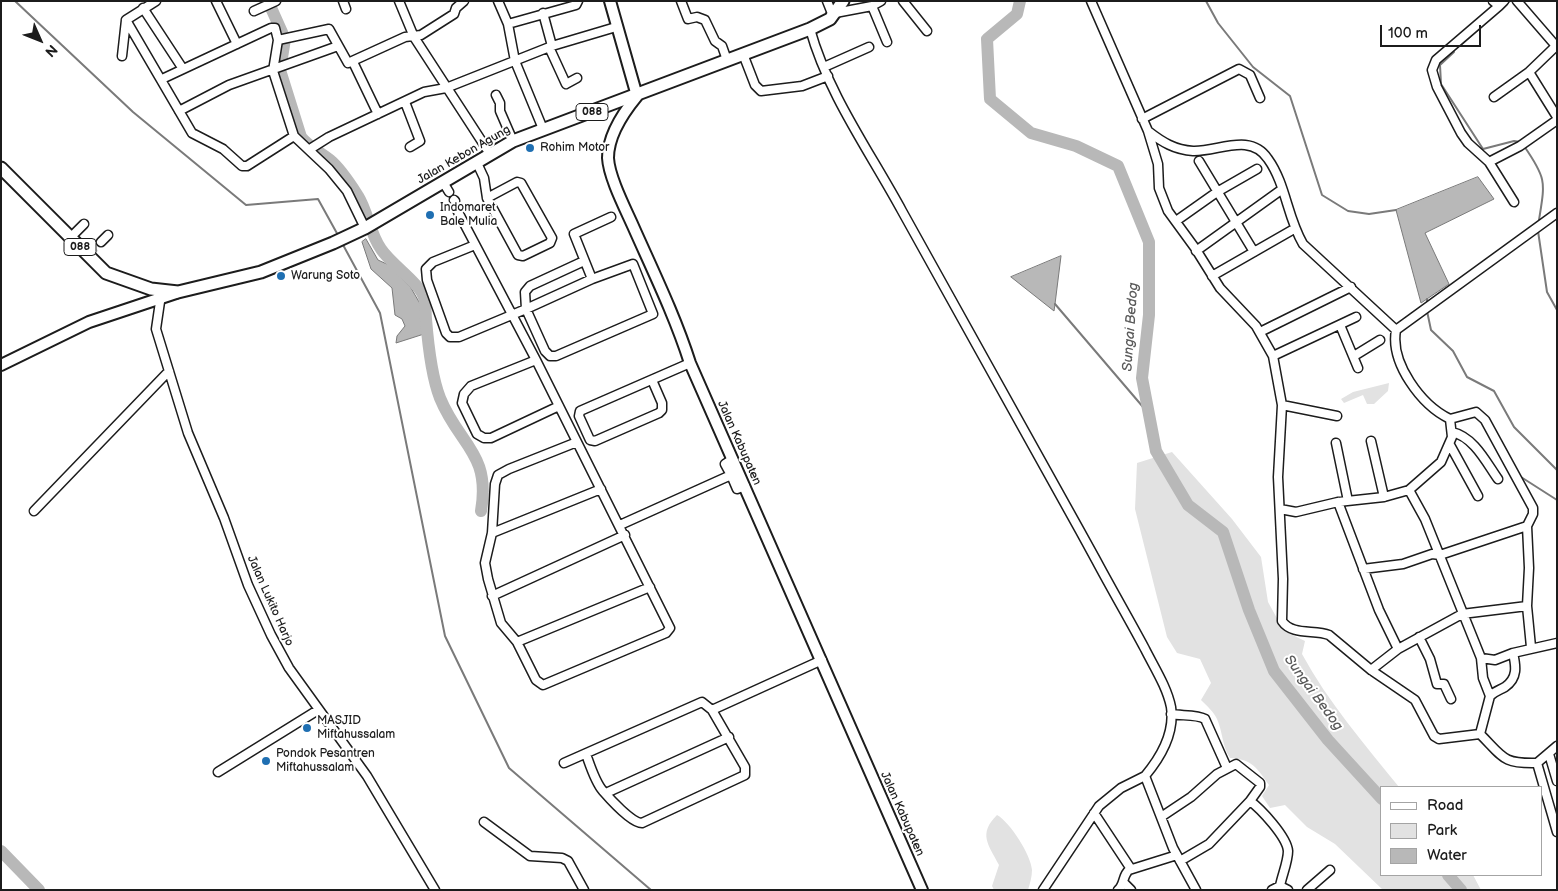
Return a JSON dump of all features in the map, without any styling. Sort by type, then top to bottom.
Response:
[{"type":"main road","name":"Jalan Kebon Agung","points":[[1,168],[111,276],[161,294],[178,292],[261,272],[346,238],[446,187],[490,154],[513,141],[810,29],[834,14],[843,1]]},
{"type":"main road","points":[[612,2],[616,27],[636,96]]},
{"type":"main road","name":"Jalan Kabupaten","points":[[636,96],[615,130],[608,159],[626,209],[677,323],[690,363],[922,890]]},
{"type":"main road","points":[[1,365],[81,326],[161,294]]},
{"type":"street","points":[[122,56],[126,20],[156,1]]},
{"type":"street","points":[[216,1],[237,44]]},
{"type":"street","points":[[254,11],[265,3],[276,1]]},
{"type":"street","points":[[399,1],[414,37],[490,154]]},
{"type":"street","points":[[280,40],[326,28],[330,31],[346,63],[353,62],[405,37],[414,37],[449,18],[464,1]]},
{"type":"street","points":[[498,1],[508,24],[515,61],[542,129]]},
{"type":"street","points":[[508,24],[576,5],[578,1]]},
{"type":"street","points":[[681,1],[688,19],[697,17],[705,20],[715,41],[722,46],[727,60]]},
{"type":"street","points":[[827,1],[834,14],[872,6],[881,1]]},
{"type":"street","points":[[903,1],[927,31]]},
{"type":"street","points":[[1091,1],[1148,131],[1158,164],[1158,188],[1168,211],[1220,288],[1260,332],[1273,356],[1282,405],[1278,469],[1283,579],[1280,616],[1282,621],[1292,629],[1329,635],[1372,670],[1415,700],[1436,738],[1443,740],[1480,734]]},
{"type":"street","points":[[1494,97],[1529,72],[1556,46],[1517,1]]},
{"type":"street","points":[[1498,3],[1436,60],[1432,70],[1436,88],[1461,133],[1468,143],[1489,162],[1514,202]]},
{"type":"street","points":[[872,6],[887,42]]},
{"type":"street","points":[[143,8],[183,69]]},
{"type":"street","points":[[544,13],[551,46],[566,84],[578,78]]},
{"type":"street","points":[[126,20],[194,135],[223,149],[242,166],[247,166],[294,136]]},
{"type":"street","points":[[162,79],[273,27],[280,40],[273,71],[294,136],[310,149],[351,197],[359,219],[365,228]]},
{"type":"street","points":[[310,149],[329,137],[424,92],[446,88],[551,46],[616,27]]},
{"type":"street","points":[[810,29],[828,76],[959,318],[1024,428],[1046,474],[1069,510],[1154,666],[1168,698],[1171,729],[1165,747],[1145,776],[1112,794],[1094,813],[1043,890]]},
{"type":"street","points":[[180,111],[229,85],[273,71],[338,46]]},
{"type":"street","points":[[824,67],[870,47]]},
{"type":"street","points":[[743,54],[755,86],[761,91],[802,86],[828,76]]},
{"type":"street","points":[[353,62],[378,114]]},
{"type":"street","points":[[1142,119],[1239,70],[1250,75],[1260,98]]},
{"type":"street","points":[[1489,162],[1523,144],[1557,119],[1529,72]]},
{"type":"street","points":[[496,95],[500,103],[500,111],[513,141]]},
{"type":"street","points":[[405,102],[420,141],[410,147]]},
{"type":"street","points":[[1148,131],[1163,142],[1187,150],[1196,151],[1240,144],[1258,148],[1268,158],[1294,229],[1311,252],[1396,330]]},
{"type":"street","points":[[1199,160],[1254,252]]},
{"type":"street","points":[[477,163],[484,178],[487,198],[518,255],[523,256],[550,243],[552,238],[521,184],[517,182],[487,198]]},
{"type":"street","points":[[1176,221],[1218,192],[1257,169]]},
{"type":"street","points":[[1196,251],[1281,190]]},
{"type":"street","points":[[456,203],[457,210],[536,360],[667,618],[669,631],[543,686],[536,680],[517,642],[501,623],[492,596],[485,563],[492,533],[495,484],[498,476],[509,469],[577,442]]},
{"type":"street","points":[[1280,509],[1296,512],[1338,502],[1384,497],[1409,490],[1441,462],[1450,445],[1452,432],[1450,419],[1430,405],[1402,367],[1394,341],[1396,330],[1557,213]]},
{"type":"street","points":[[592,279],[574,234],[611,216]]},
{"type":"street","points":[[71,237],[84,224]]},
{"type":"street","points":[[1212,276],[1294,229]]},
{"type":"street","points":[[99,244],[108,235]]},
{"type":"street","points":[[475,245],[433,262],[426,269],[427,280],[446,333],[450,337],[459,337],[526,309],[592,279],[633,264],[653,314],[556,356],[550,356],[545,351],[526,309],[525,292],[530,286],[584,261]]},
{"type":"street","points":[[1260,332],[1351,287]]},
{"type":"street","name":"Jalan Lukito Harjo","points":[[161,294],[156,329],[188,434],[224,518],[248,585],[289,668],[367,776],[435,890]]},
{"type":"street","points":[[1273,356],[1356,317]]},
{"type":"street","points":[[1340,325],[1358,368]]},
{"type":"street","points":[[1354,356],[1380,340]]},
{"type":"street","points":[[536,360],[471,386],[464,394],[462,402],[477,434],[484,438],[491,438],[559,406]]},
{"type":"street","points":[[652,380],[662,403],[662,410],[659,413],[595,441],[590,440],[579,416],[580,411],[690,363]]},
{"type":"street","points":[[34,511],[169,371]]},
{"type":"street","points":[[1282,405],[1337,416]]},
{"type":"street","points":[[1450,419],[1476,412],[1486,420],[1533,508],[1533,514],[1527,526],[1529,568],[1527,606],[1531,647]]},
{"type":"street","points":[[1452,432],[1460,434],[1472,444],[1498,479]]},
{"type":"street","points":[[1370,441],[1384,497]]},
{"type":"street","points":[[1336,443],[1348,501]]},
{"type":"street","points":[[1450,445],[1478,496]]},
{"type":"street","points":[[733,459],[725,464],[737,490],[745,486]]},
{"type":"street","points":[[620,525],[731,476]]},
{"type":"street","points":[[492,533],[601,489]]},
{"type":"street","points":[[1409,490],[1426,519],[1481,658],[1483,678],[1490,696],[1480,734]]},
{"type":"street","points":[[1338,502],[1379,610],[1398,649]]},
{"type":"street","points":[[1363,569],[1403,564],[1432,554],[1440,555],[1527,526]]},
{"type":"street","points":[[492,596],[625,535]]},
{"type":"street","points":[[517,642],[650,587]]},
{"type":"street","points":[[1372,670],[1398,649],[1462,614],[1527,606]]},
{"type":"street","points":[[1419,636],[1430,659],[1437,684],[1444,684],[1451,699]]},
{"type":"street","points":[[1481,658],[1495,660],[1531,647],[1557,643]]},
{"type":"street","points":[[1490,696],[1505,687],[1514,676],[1516,667],[1512,653]]},
{"type":"street","points":[[712,710],[822,660]]},
{"type":"street","points":[[564,763],[702,702],[712,710],[729,737],[745,767],[745,775],[740,779],[642,823],[637,823],[599,785],[586,754]]},
{"type":"street","points":[[218,772],[318,710]]},
{"type":"street","points":[[1171,714],[1184,717],[1200,716],[1205,719],[1227,768]]},
{"type":"street","points":[[1480,734],[1510,762],[1537,763],[1557,746]]},
{"type":"street","points":[[606,794],[729,737]]},
{"type":"street","points":[[1549,754],[1557,781]]},
{"type":"street","points":[[1537,763],[1557,832]]},
{"type":"street","points":[[1118,890],[1123,882],[1124,875],[1131,870],[1197,853],[1209,844],[1250,800],[1260,784],[1240,765],[1236,764],[1217,774],[1180,806],[1161,817]]},
{"type":"street","points":[[1145,776],[1192,888]]},
{"type":"street","points":[[1250,800],[1287,845],[1288,856],[1280,886],[1272,890]]},
{"type":"street","points":[[1094,813],[1131,870]]},
{"type":"street","points":[[484,822],[530,856],[562,858],[568,861],[584,890]]},
{"type":"street","points":[[1307,890],[1330,870]]},
{"type":"street","points":[[1123,882],[1132,890]]},
{"type":"street","points":[[1280,886],[1288,890]]},
{"type":"green space","points":[[1389,383],[1388,391],[1374,404],[1367,404],[1363,395],[1344,403],[1341,399],[1353,392]]},
{"type":"green space","points":[[1172,452],[1232,519],[1261,557],[1268,602],[1284,631],[1305,641],[1302,654],[1312,672],[1348,723],[1398,786],[1380,786],[1380,876],[1474,876],[1481,890],[1383,890],[1335,844],[1307,827],[1285,805],[1270,808],[1262,796],[1269,785],[1249,762],[1230,758],[1225,749],[1217,719],[1201,700],[1211,683],[1200,659],[1177,653],[1167,637],[1135,509],[1137,463]]},
{"type":"green space","points":[[997,815],[1008,824],[1028,856],[1032,870],[1028,890],[994,890],[992,886],[999,865],[986,834],[991,822]]},
{"type":"water","points":[[1478,177],[1494,199],[1425,233],[1449,284],[1421,303],[1396,210]]},
{"type":"water","points":[[366,239],[378,260],[391,266],[411,288],[422,307],[424,334],[396,343],[397,336],[405,326],[402,319],[395,315],[392,288],[371,269],[362,242]]},
{"type":"water","points":[[1061,256],[1055,304],[1054,311],[1011,277]]},
{"type":"waterway","points":[[15,1],[133,112],[246,205],[318,199],[339,237]]},
{"type":"waterway","points":[[268,1],[285,39],[280,70],[301,137],[342,172],[361,202],[377,243],[390,260],[419,288],[424,296],[434,379],[448,414],[477,462],[483,491],[481,511]]},
{"type":"waterway","name":"Sungai Bedog","points":[[1020,1],[1017,14],[987,39],[990,99],[1031,133],[1076,146],[1118,166],[1149,242],[1149,315],[1142,378],[1156,451],[1188,505],[1223,532],[1249,610],[1274,671],[1328,740],[1380,797]]},
{"type":"waterway","points":[[1206,1],[1218,23],[1253,67],[1290,96],[1322,195],[1348,211],[1369,214],[1396,210]]},
{"type":"waterway","points":[[1503,7],[1510,1]]},
{"type":"waterway","points":[[1462,44],[1499,11]]},
{"type":"waterway","points":[[1454,52],[1440,65],[1441,84],[1483,149],[1514,141],[1521,142]]},
{"type":"waterway","points":[[1524,146],[1537,166],[1542,181],[1543,189],[1539,220]]},
{"type":"waterway","points":[[1538,231],[1547,292],[1557,310]]},
{"type":"waterway","points":[[342,243],[380,313],[445,636],[509,768],[651,890]]},
{"type":"waterway","points":[[1055,304],[1149,414]]},
{"type":"waterway","points":[[1427,311],[1431,330],[1453,351],[1467,377],[1494,391],[1514,427],[1557,470]]},
{"type":"waterway","points":[[1521,477],[1557,500]]},
{"type":"waterway","points":[[1,851],[39,890]]},
{"type":"waterway","name":"Sungai Bedog","points":[[1449,876],[1461,890]]},
{"type":"tunnel","points":[[90,254],[97,246]]},
{"type":"place","name":"Rohim Motor","points":[[530,148]]},
{"type":"place","name":"Indomaret Bale Mulia","points":[[430,215]]},
{"type":"place","name":"Warung Soto","points":[[281,276]]},
{"type":"place","name":"MASJID Miftahussalam","points":[[307,728]]},
{"type":"place","name":"Pondok Pesantren Miftahussalam","points":[[266,761]]}]
